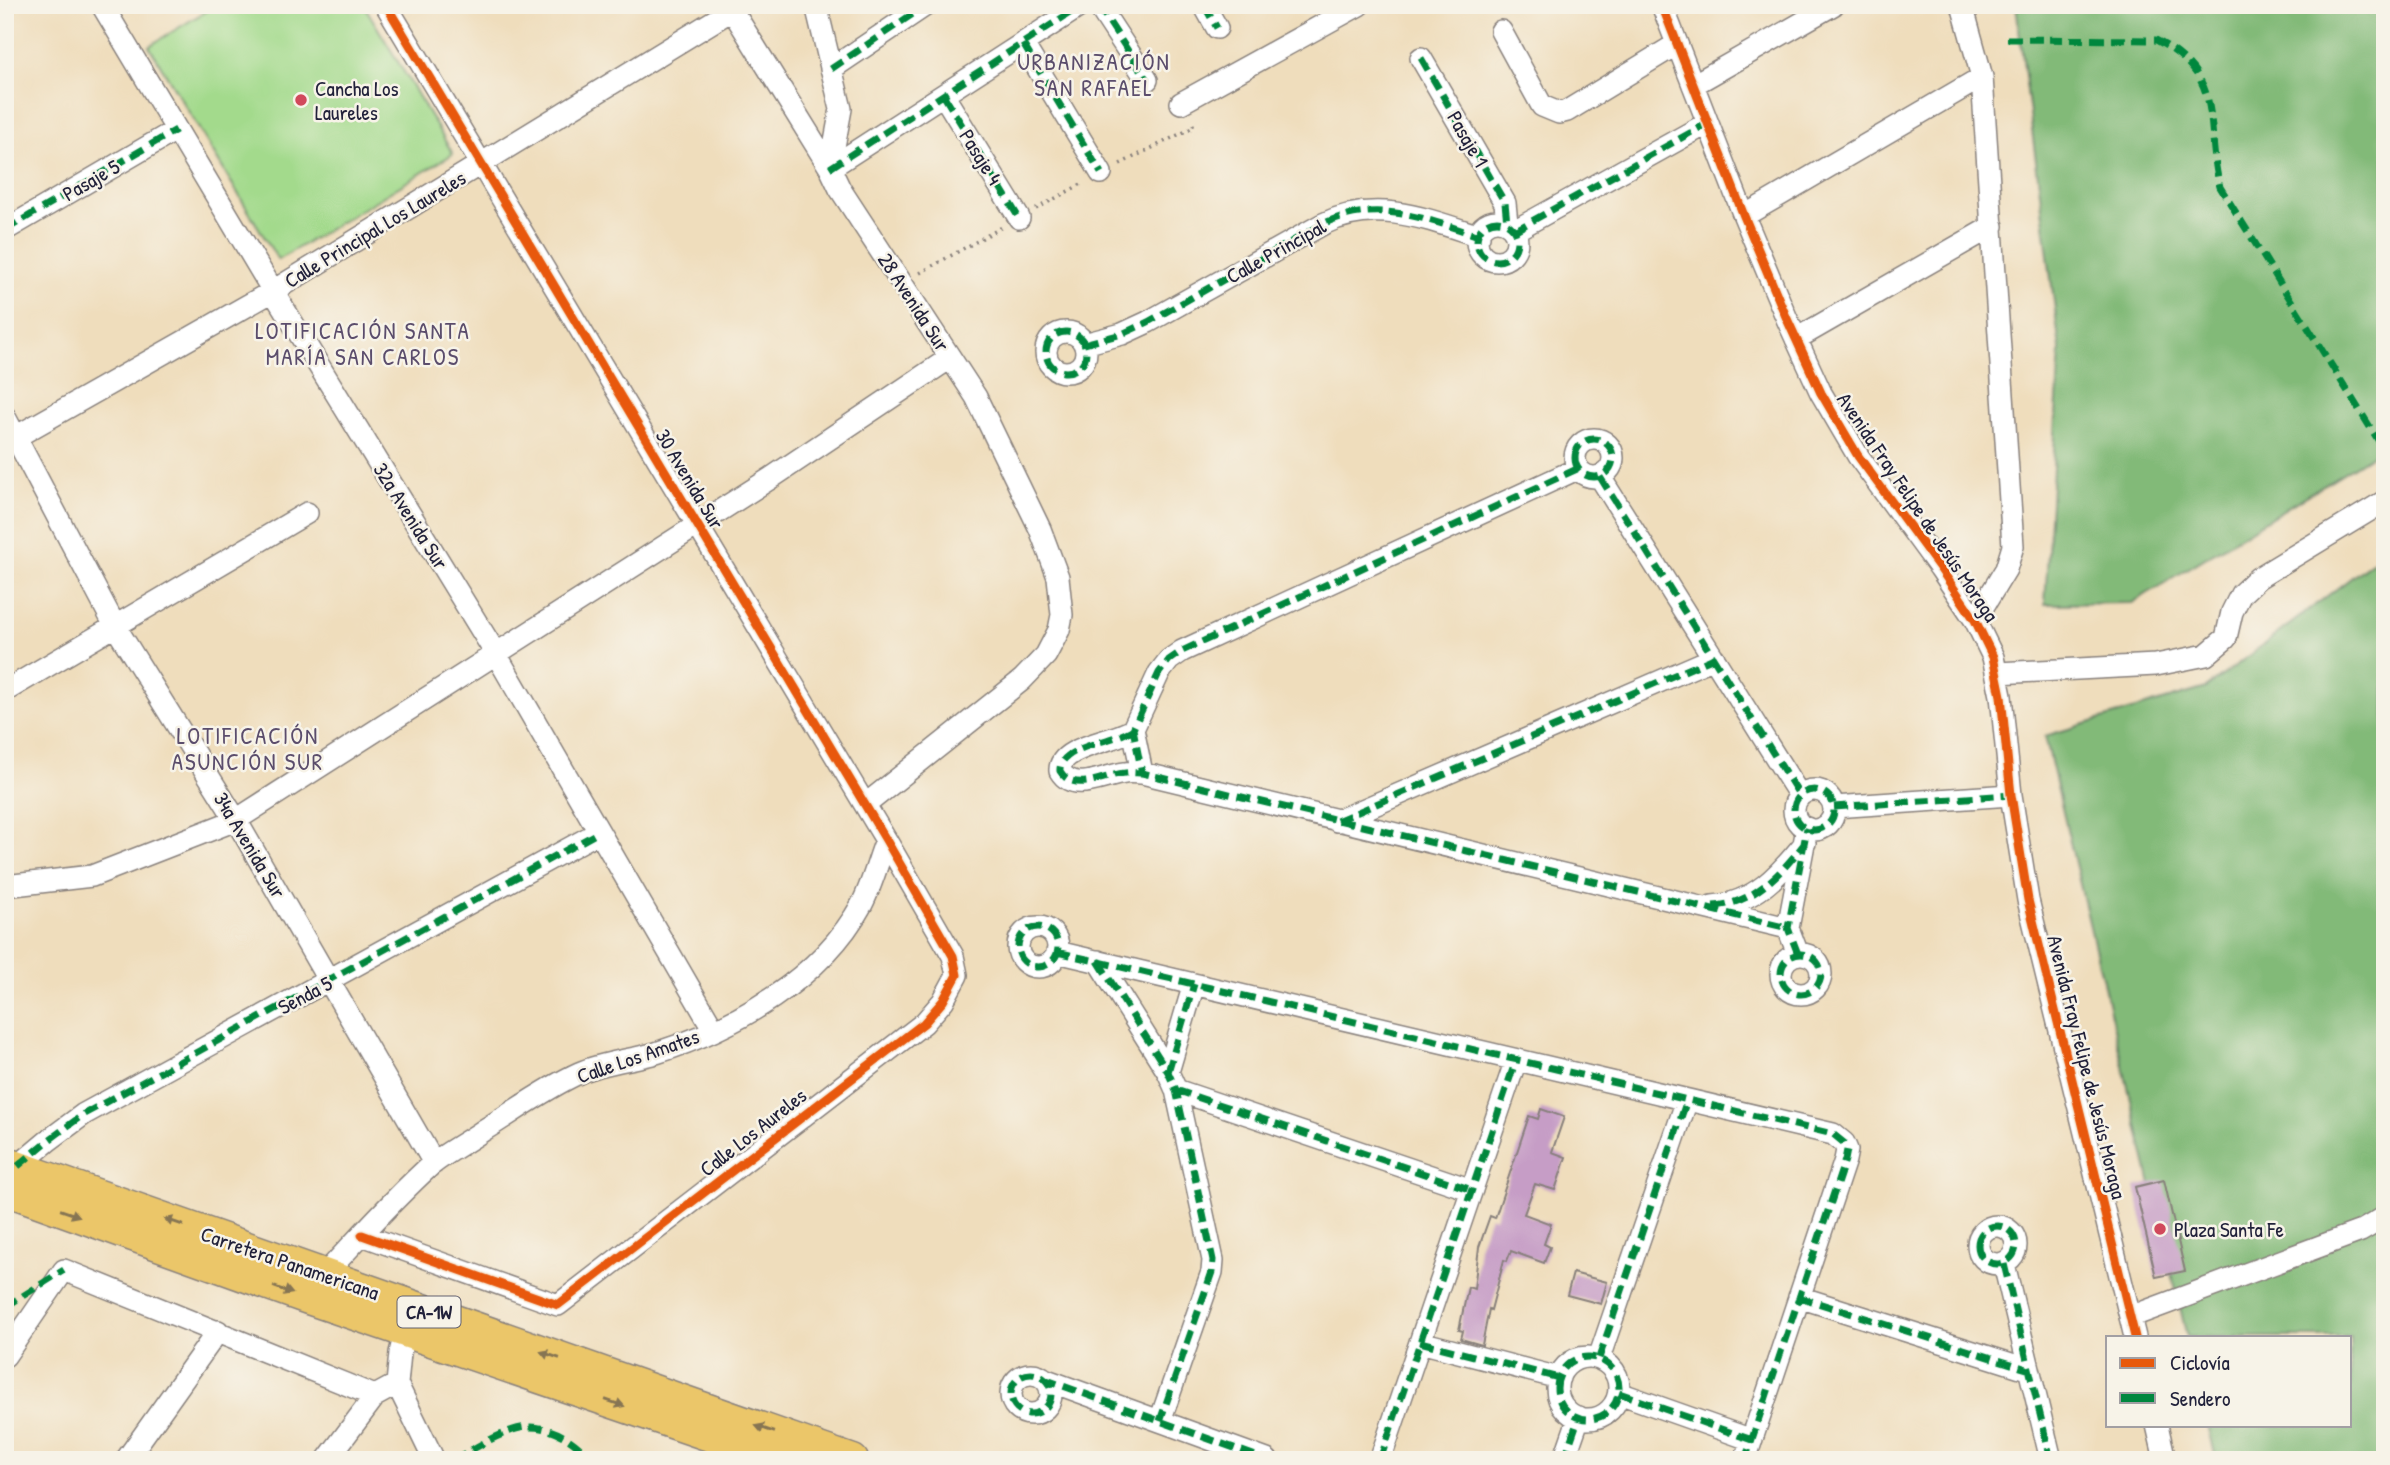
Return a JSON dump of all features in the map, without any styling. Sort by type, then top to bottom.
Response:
[{"type":"highway","name":"Carretera Panamericana","points":[[10,1173],[324,1275],[853,1460]]},
{"type":"highway","name":"Carretera Panamericana","points":[[10,1173],[405,1332],[780,1460]]},
{"type":"street","name":"32a Avenida Sur","points":[[102,5],[273,291],[496,654],[715,1030]]},
{"type":"street","name":"30 Avenida Sur","points":[[386,5],[865,804],[953,956],[957,975]]},
{"type":"street","points":[[816,5],[841,109],[830,168]]},
{"type":"street","points":[[831,69],[926,5]]},
{"type":"street","points":[[830,168],[1082,5]]},
{"type":"street","points":[[1098,5],[1147,80]]},
{"type":"street","points":[[1204,5],[1217,28]]},
{"type":"street","points":[[1181,103],[1359,5]]},
{"type":"street","name":"Avenida Fray Felipe de Jesús Moraga","points":[[1662,5],[1744,216],[1796,339],[1836,420],[1858,456],[1975,620],[1993,657],[2001,696],[2011,795],[2028,900],[2133,1327]]},
{"type":"street","points":[[1693,85],[1833,5]]},
{"type":"street","points":[[1962,5],[1982,76],[2013,546],[1997,587],[1975,620]]},
{"type":"street","name":"Calle Principal Los Laureles","points":[[11,439],[273,291],[482,165],[734,7]]},
{"type":"street","name":"28 Avenida Sur","points":[[734,7],[840,189],[976,397],[1040,529],[1058,578],[1062,615],[1059,630],[1046,655],[1022,680],[865,804]]},
{"type":"street","points":[[1501,32],[1542,106],[1559,113],[1567,111],[1677,44]]},
{"type":"street","points":[[1023,44],[1101,173]]},
{"type":"street","name":"Pasaje 1","points":[[1421,58],[1505,203],[1510,227]]},
{"type":"street","points":[[1744,216],[1982,76]]},
{"type":"street","name":"Pasaje 4","points":[[944,96],[1019,218]]},
{"type":"street","points":[[1510,227],[1708,123]]},
{"type":"street","name":"Pasaje 5","points":[[5,230],[176,130]]},
{"type":"street","name":"Calle Principal","points":[[1084,344],[1132,330],[1323,224],[1355,213],[1397,212],[1479,236]]},
{"type":"street","points":[[1501,221],[1510,227],[1516,245],[1514,251],[1504,260],[1491,260],[1478,245],[1479,236],[1488,223],[1501,221]]},
{"type":"street","points":[[1796,339],[1993,226]]},
{"type":"street","points":[[5,886],[92,876],[236,820],[697,525],[950,358]]},
{"type":"street","name":"34a Avenida Sur","points":[[5,417],[11,439],[114,626],[236,820],[434,1163]]},
{"type":"street","points":[[1597,439],[1608,445],[1613,456],[1611,469],[1600,477],[1587,477],[1577,469],[1574,456],[1580,444],[1597,439]]},
{"type":"street","points":[[1142,773],[1133,729],[1159,673],[1169,660],[1182,651],[1577,469]]},
{"type":"street","points":[[1600,477],[1800,796]]},
{"type":"street","points":[[1997,673],[2156,665],[2206,655],[2226,638],[2236,603],[2241,594],[2258,578],[2385,500]]},
{"type":"street","points":[[5,691],[307,513]]},
{"type":"street","points":[[1337,821],[1714,658]]},
{"type":"street","points":[[1133,729],[1116,738],[1070,753],[1059,765],[1063,776],[1074,782],[1086,782],[1125,773],[1142,773],[1788,928]]},
{"type":"street","points":[[1699,907],[1726,906],[1759,891],[1790,862],[1806,836],[1831,820],[1834,807],[1824,792],[1811,790],[1800,796],[1794,807],[1806,836],[1788,928],[1798,954]]},
{"type":"street","points":[[1834,807],[2011,795]]},
{"type":"street","name":"Senda 5","points":[[10,1173],[84,1114],[330,982],[600,832]]},
{"type":"street","name":"Calle Los Amates","points":[[324,1275],[434,1163],[537,1096],[581,1072],[657,1052],[715,1030],[764,1004],[797,982],[842,933],[863,903],[886,840]]},
{"type":"street","points":[[1057,952],[1833,1135],[1844,1143],[1847,1150],[1845,1160],[1749,1450],[1619,1393]]},
{"type":"street","points":[[1098,961],[1172,1081],[1213,1260],[1212,1272],[1160,1421]]},
{"type":"street","name":"Calle Los Aureles","points":[[362,1234],[558,1305],[924,1023],[943,1000],[957,975]]},
{"type":"street","points":[[1172,1081],[1194,984]]},
{"type":"street","points":[[1380,1460],[1516,1060]]},
{"type":"street","points":[[1172,1081],[1472,1190]]},
{"type":"street","points":[[1599,1359],[1687,1100]]},
{"type":"street","points":[[2133,1327],[2361,1231],[2385,1217]]},
{"type":"street","points":[[2004,1264],[2051,1460]]},
{"type":"street","points":[[5,1356],[64,1270],[375,1396]]},
{"type":"street","points":[[1799,1297],[2028,1369]]},
{"type":"street","points":[[126,1460],[218,1331]]},
{"type":"street","points":[[405,1332],[397,1384],[433,1460]]},
{"type":"street","points":[[1420,1342],[1559,1378]]},
{"type":"street","points":[[1589,1357],[1599,1359],[1614,1370],[1619,1393],[1611,1408],[1603,1415],[1593,1418],[1579,1417],[1564,1408],[1559,1399],[1559,1378],[1570,1362],[1589,1357]]},
{"type":"street","points":[[1044,1379],[1267,1460]]},
{"type":"street","points":[[327,1460],[375,1396],[397,1384]]},
{"type":"street","points":[[1564,1460],[1579,1417]]},
{"type":"street","points":[[2157,1426],[2165,1460]]},
{"type":"path","points":[[902,284],[1101,173],[1194,127],[1181,103]]},
{"type":"green space","name":"Cancha Los Laureles","points":[[216,5],[364,5],[453,154],[278,260],[149,46]]},
{"type":"green space","points":[[2016,5],[2385,5],[2385,447],[2132,603],[2045,604],[2060,349]]},
{"type":"green space","points":[[2385,552],[2385,1460],[2216,1460],[2208,1426],[2352,1426],[2352,1336],[2187,1336],[2045,736],[2206,688]]},
{"type":"building","points":[[1541,1109],[1564,1117],[1552,1152],[1566,1157],[1555,1190],[1535,1184],[1524,1214],[1551,1224],[1544,1244],[1550,1247],[1544,1263],[1511,1251],[1507,1261],[1504,1260],[1491,1310],[1489,1309],[1482,1345],[1461,1339],[1463,1331],[1459,1330],[1468,1287],[1474,1289],[1479,1247],[1490,1216],[1495,1218],[1529,1116],[1538,1119]]},
{"type":"building","name":"Plaza Santa Fe","points":[[2164,1180],[2185,1271],[2156,1277],[2135,1187]]},
{"type":"building","points":[[1573,1273],[1607,1282],[1601,1304],[1567,1295]]},
{"type":"marked path","points":[[831,69],[926,5]]},
{"type":"marked path","points":[[830,168],[1082,5]]},
{"type":"marked path","points":[[1098,5],[1147,80]]},
{"type":"marked path","points":[[1204,5],[1217,28]]},
{"type":"marked path","points":[[2007,39],[2156,40],[2194,70],[2209,103],[2220,187],[2385,451]]},
{"type":"marked path","points":[[1023,44],[1101,173]]},
{"type":"marked path","points":[[1421,58],[1505,203],[1507,223]]},
{"type":"marked path","points":[[944,96],[1019,218]]},
{"type":"marked path","points":[[1514,231],[1708,123]]},
{"type":"marked path","points":[[5,230],[176,130]]},
{"type":"marked path","points":[[1084,344],[1122,334],[1148,322],[1323,224],[1343,216],[1382,212],[1401,214],[1479,236]]},
{"type":"marked path","points":[[1497,221],[1511,227],[1517,241],[1511,255],[1497,261],[1483,255],[1477,241],[1483,227],[1497,221]]},
{"type":"marked path","points":[[1066,332],[1080,338],[1086,352],[1080,366],[1066,372],[1052,366],[1046,352],[1052,338],[1066,332]]},
{"type":"marked path","points":[[1594,439],[1608,444],[1613,458],[1608,472],[1594,477],[1580,472],[1575,458],[1580,444],[1594,439]]},
{"type":"marked path","points":[[1577,469],[1182,651],[1169,660],[1159,673],[1133,729],[1142,773],[1788,928]]},
{"type":"marked path","points":[[1600,477],[1800,796]]},
{"type":"marked path","points":[[1337,821],[1714,658]]},
{"type":"marked path","points":[[1133,729],[1078,750],[1068,756],[1060,771],[1066,778],[1081,782],[1125,773],[1142,773]]},
{"type":"marked path","points":[[1814,790],[1828,796],[1834,810],[1828,824],[1814,830],[1800,824],[1794,810],[1800,796],[1814,790]]},
{"type":"marked path","points":[[1834,807],[2011,795]]},
{"type":"marked path","points":[[1798,954],[1788,928],[1807,828]]},
{"type":"marked path","points":[[18,1166],[84,1114],[599,832]]},
{"type":"marked path","points":[[1713,906],[1741,900],[1754,893],[1776,876],[1805,843]]},
{"type":"marked path","points":[[1038,927],[1052,933],[1058,947],[1052,961],[1038,967],[1024,961],[1018,947],[1024,933],[1038,927]]},
{"type":"marked path","points":[[1057,952],[1833,1134],[1844,1143],[1847,1150],[1845,1160],[1745,1460]]},
{"type":"marked path","points":[[1801,954],[1815,960],[1821,974],[1815,988],[1801,994],[1787,988],[1781,974],[1787,960],[1801,954]]},
{"type":"marked path","points":[[1098,961],[1168,1072],[1176,1090],[1213,1260],[1212,1272],[1160,1421]]},
{"type":"marked path","points":[[1168,1072],[1194,984]]},
{"type":"marked path","points":[[1380,1460],[1516,1060]]},
{"type":"marked path","points":[[1176,1090],[1472,1190]]},
{"type":"marked path","points":[[1599,1358],[1687,1100]]},
{"type":"marked path","points":[[1997,1226],[2011,1231],[2016,1245],[2011,1259],[1997,1264],[1983,1259],[1978,1245],[1983,1231],[1997,1226]]},
{"type":"marked path","points":[[2004,1264],[2051,1460]]},
{"type":"marked path","points":[[5,1307],[64,1270]]},
{"type":"marked path","points":[[1799,1297],[2027,1369]]},
{"type":"marked path","points":[[1420,1342],[1559,1378]]},
{"type":"marked path","points":[[1588,1357],[1610,1366],[1619,1388],[1610,1410],[1588,1419],[1566,1410],[1557,1388],[1566,1366],[1588,1357]]},
{"type":"marked path","points":[[1031,1374],[1045,1380],[1051,1394],[1045,1408],[1031,1414],[1017,1408],[1011,1394],[1017,1380],[1031,1374]]},
{"type":"marked path","points":[[1044,1379],[1267,1460]]},
{"type":"marked path","points":[[1619,1393],[1752,1440]]},
{"type":"marked path","points":[[1564,1460],[1579,1417]]},
{"type":"marked path","points":[[453,1460],[505,1433],[524,1427],[556,1433],[575,1444],[590,1460]]},
{"type":"cycle path","points":[[362,1235],[558,1305],[924,1023],[943,1001],[957,975],[953,956],[886,840],[386,5]]},
{"type":"cycle path","points":[[1662,5],[1744,216],[1821,393],[1858,456],[1975,620],[1993,657],[2001,696],[2011,795],[2028,900],[2135,1336]]},
{"type":"place","name":"Cancha Los Laureles","points":[[301,100]]},
{"type":"place","name":"Plaza Santa Fe","points":[[2160,1229]]},
{"type":"district","name":"URBANIZACIÓN SAN RAFAEL","points":[[1094,74]]},
{"type":"district","name":"LOTIFICACIÓN SANTA MARÍA SAN CARLOS","points":[[363,343]]},
{"type":"district","name":"LOTIFICACIÓN ASUNCIÓN SUR","points":[[248,748]]}]
